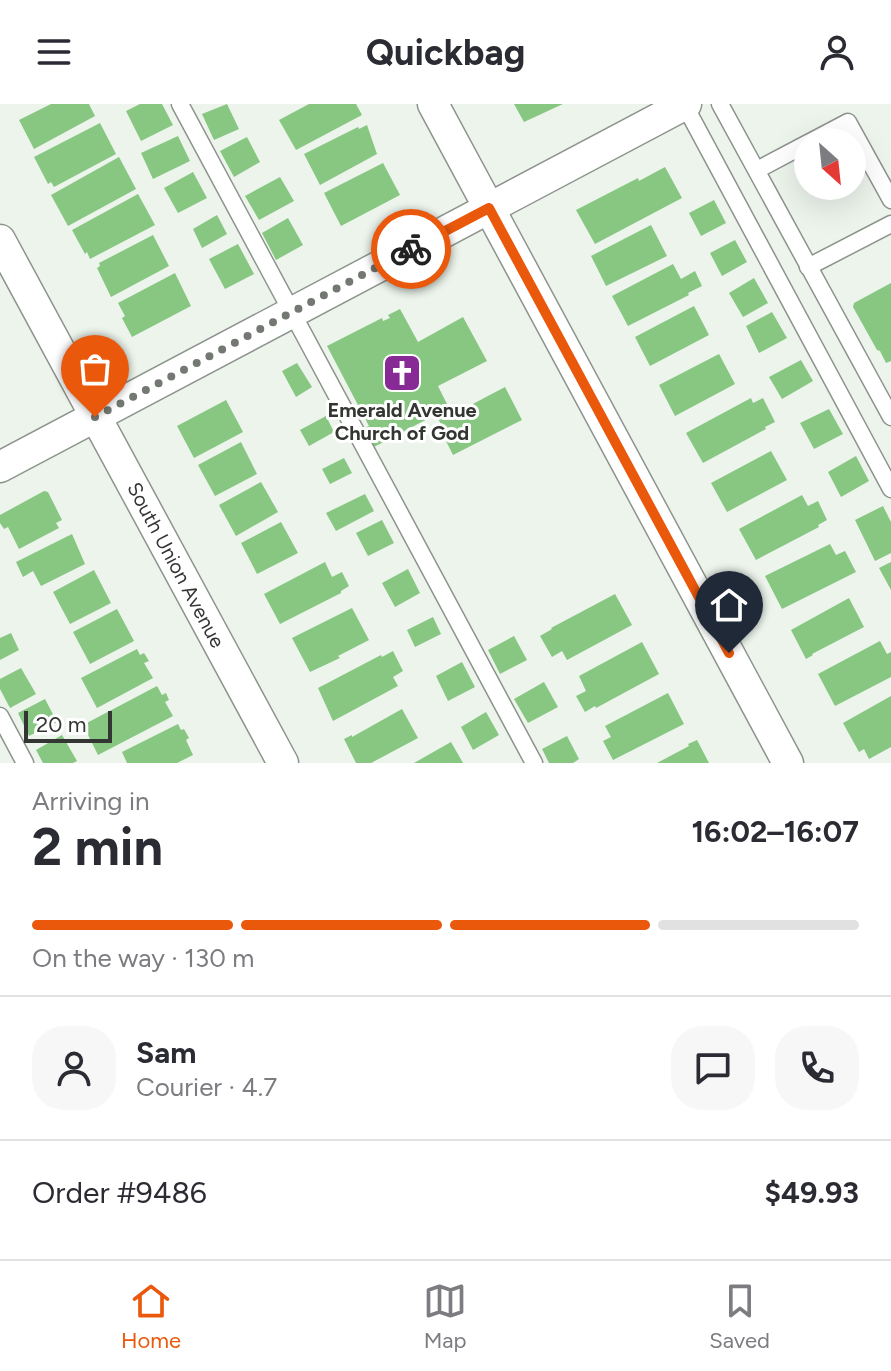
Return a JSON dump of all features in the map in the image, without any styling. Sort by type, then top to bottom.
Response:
[{"type":"street","points":[[433,104],[788,763]]},
{"type":"street","points":[[0,467],[684,104]]},
{"type":"street","name":"South Union Avenue","points":[[0,240],[283,763]]},
{"type":"lane","points":[[180,104],[534,763]]},
{"type":"lane","points":[[684,104],[891,489]]},
{"type":"lane","points":[[720,104],[891,417]]},
{"type":"lane","points":[[757,170],[794,151]]},
{"type":"lane","points":[[866,155],[891,200]]},
{"type":"lane","points":[[808,267],[891,224]]},
{"type":"lane","points":[[0,716],[25,763]]},
{"type":"building","points":[[51,104],[89,104],[95,116],[34,149],[19,120]]},
{"type":"building","points":[[140,104],[162,104],[173,125],[141,141],[126,111]]},
{"type":"building","points":[[227,104],[239,129],[214,140],[202,114]]},
{"type":"building","points":[[309,104],[356,104],[362,115],[296,150],[279,120]]},
{"type":"building","points":[[514,104],[563,104],[524,122]]},
{"type":"building","points":[[100,123],[116,154],[54,187],[51,182],[48,184],[34,157]]},
{"type":"building","points":[[367,125],[377,154],[320,185],[304,154]]},
{"type":"building","points":[[178,136],[190,161],[153,179],[141,153]]},
{"type":"building","points":[[247,137],[260,162],[234,177],[220,151]]},
{"type":"building","points":[[119,157],[136,189],[68,226],[51,195]]},
{"type":"building","points":[[383,163],[400,195],[341,226],[324,193]]},
{"type":"building","points":[[665,167],[682,198],[595,244],[576,210]]},
{"type":"building","points":[[193,172],[207,198],[178,213],[164,188]]},
{"type":"building","points":[[280,177],[294,201],[259,220],[245,196]]},
{"type":"building","points":[[138,194],[155,225],[90,259],[72,230]]},
{"type":"building","points":[[714,200],[726,223],[701,236],[689,213]]},
{"type":"building","points":[[217,215],[227,234],[202,248],[193,229]]},
{"type":"building","points":[[288,218],[303,245],[276,260],[262,233]]},
{"type":"building","points":[[651,225],[667,256],[606,286],[591,256]]},
{"type":"building","points":[[153,235],[169,266],[111,297],[97,268],[99,263]]},
{"type":"building","points":[[735,240],[747,262],[722,276],[710,253]]},
{"type":"building","points":[[238,244],[254,274],[225,289],[209,259]]},
{"type":"building","points":[[673,264],[681,279],[695,271],[702,286],[628,326],[612,296]]},
{"type":"building","points":[[175,273],[191,306],[132,337],[118,303]]},
{"type":"building","points":[[754,278],[768,303],[743,317],[729,293]]},
{"type":"building","points":[[891,283],[891,361],[886,363],[853,307],[854,303]]},
{"type":"building","points":[[694,306],[709,335],[650,366],[635,337]]},
{"type":"building","name":"Emerald Avenue Church of God","points":[[400,309],[418,342],[463,317],[487,361],[438,386],[447,404],[433,412],[435,415],[374,447],[364,428],[369,426],[327,346],[382,318],[383,321],[390,318],[388,315]]},
{"type":"building","points":[[772,312],[787,338],[759,353],[746,326]]},
{"type":"building","points":[[719,354],[735,384],[675,416],[659,385]]},
{"type":"building","points":[[801,360],[813,381],[782,399],[769,377]]},
{"type":"building","points":[[297,363],[312,387],[296,397],[282,371]]},
{"type":"building","points":[[505,387],[522,420],[453,455],[438,419],[450,416]]},
{"type":"building","points":[[751,398],[753,403],[763,398],[775,422],[703,463],[686,433]]},
{"type":"building","points":[[226,400],[243,432],[194,458],[177,426]]},
{"type":"building","points":[[829,409],[843,434],[814,449],[800,423]]},
{"type":"building","points":[[326,416],[334,432],[309,446],[300,430]]},
{"type":"building","points":[[241,442],[257,474],[215,496],[198,465]]},
{"type":"building","points":[[771,451],[787,480],[727,512],[711,483]]},
{"type":"building","points":[[856,456],[869,481],[841,497],[828,472]]},
{"type":"building","points":[[344,458],[352,473],[330,484],[322,469]]},
{"type":"building","points":[[261,482],[278,512],[236,536],[219,505]]},
{"type":"building","points":[[44,491],[48,492],[62,520],[56,523],[59,528],[19,549],[8,527],[4,529],[0,523],[0,515]]},
{"type":"building","points":[[365,494],[374,511],[336,531],[326,513]]},
{"type":"building","points":[[802,495],[808,506],[818,501],[827,520],[756,560],[739,529]]},
{"type":"building","points":[[883,506],[891,522],[891,553],[875,561],[855,520]]},
{"type":"building","points":[[382,520],[394,543],[368,556],[356,533]]},
{"type":"building","points":[[281,522],[298,553],[257,574],[241,543]]},
{"type":"building","points":[[72,534],[85,564],[41,586],[33,571],[23,577],[16,562]]},
{"type":"building","points":[[830,544],[836,555],[845,551],[856,572],[782,609],[765,576]]},
{"type":"building","points":[[325,562],[332,577],[342,572],[349,586],[280,624],[264,594]]},
{"type":"building","points":[[891,562],[891,590],[879,568]]},
{"type":"building","points":[[408,569],[420,593],[395,607],[382,583]]},
{"type":"building","points":[[94,570],[111,603],[70,624],[53,592]]},
{"type":"building","points":[[615,594],[632,625],[567,660],[562,651],[552,657],[540,636]]},
{"type":"building","points":[[849,598],[864,627],[806,659],[791,630]]},
{"type":"building","points":[[352,608],[369,640],[310,672],[292,638]]},
{"type":"building","points":[[117,609],[134,641],[90,664],[73,632]]},
{"type":"building","points":[[433,617],[441,634],[415,647],[407,630]]},
{"type":"building","points":[[11,633],[19,650],[0,660],[0,638]]},
{"type":"building","points":[[514,636],[527,660],[500,674],[488,650]]},
{"type":"building","points":[[880,641],[887,654],[891,652],[891,677],[835,706],[818,674]]},
{"type":"building","points":[[642,642],[659,674],[585,712],[576,696],[586,691],[579,676]]},
{"type":"building","points":[[137,649],[149,661],[144,663],[153,678],[97,708],[81,678]]},
{"type":"building","points":[[393,651],[403,671],[393,677],[398,686],[333,721],[318,688]]},
{"type":"building","points":[[462,662],[475,687],[448,701],[436,676]]},
{"type":"building","points":[[21,668],[36,694],[10,708],[0,689],[0,679]]},
{"type":"building","points":[[544,682],[558,707],[528,723],[514,699]]},
{"type":"building","points":[[157,686],[162,695],[166,693],[169,700],[165,702],[173,716],[98,755],[83,725]]},
{"type":"building","points":[[668,693],[684,724],[613,760],[603,741],[611,737],[605,726]]},
{"type":"building","points":[[891,696],[891,747],[869,759],[864,749],[859,752],[843,723]]},
{"type":"building","points":[[45,699],[57,722],[29,736],[18,713]]},
{"type":"building","points":[[402,709],[418,738],[371,763],[356,763],[344,739]]},
{"type":"building","points":[[486,712],[499,735],[473,750],[461,727]]},
{"type":"building","points":[[178,724],[189,738],[186,740],[193,755],[177,763],[127,763],[122,752]]},
{"type":"building","points":[[62,735],[77,761],[43,763],[36,750]]},
{"type":"building","points":[[567,736],[579,759],[573,763],[549,763],[542,749]]},
{"type":"building","points":[[697,740],[709,763],[657,763],[689,746]]},
{"type":"building","points":[[451,742],[463,763],[414,763]]},
{"type":"way so far","points":[[95,417],[411,249]]},
{"type":"place","name":"Emerald Avenue Church of God","points":[[402,373]]},
{"type":"route","points":[[411,249],[489,208],[729,653]]}]
